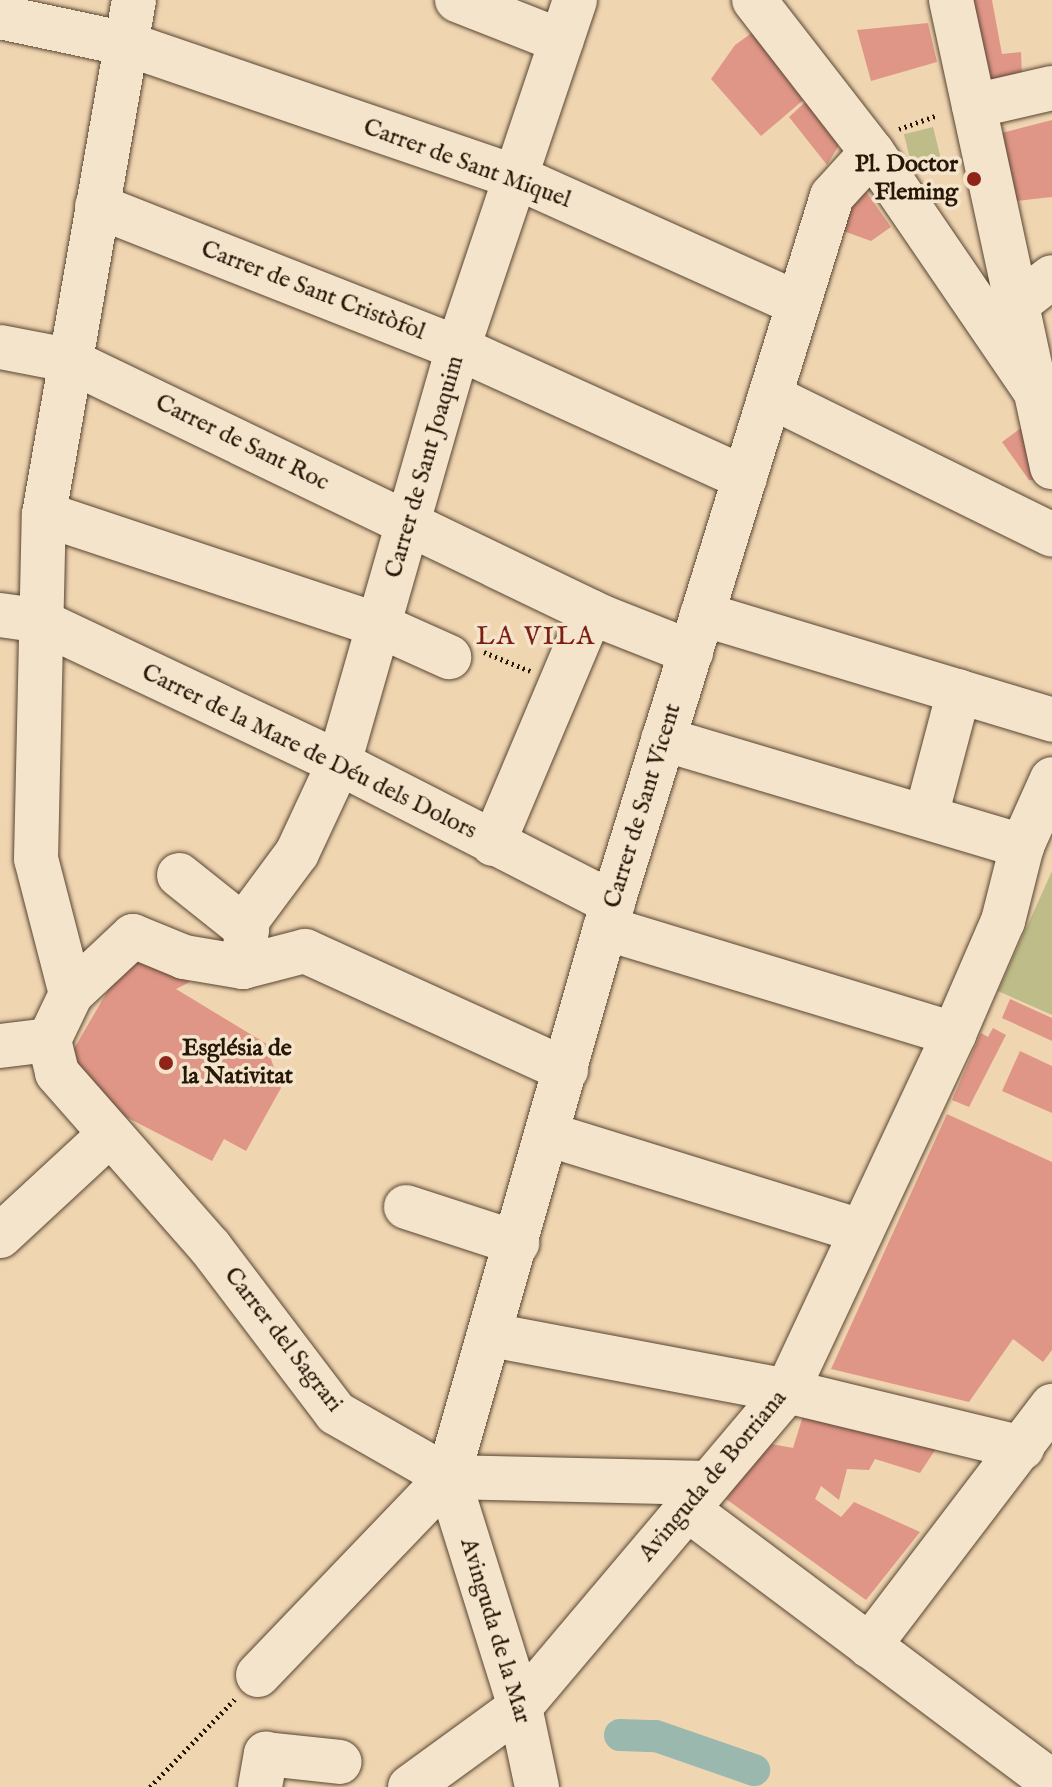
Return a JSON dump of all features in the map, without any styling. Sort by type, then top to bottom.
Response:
[{"type":"street","points":[[71,994],[36,859],[18,618],[44,514],[68,360],[134,0]]},
{"type":"street","points":[[457,0],[561,41]]},
{"type":"street","name":"Carrer de Sant Joaquim","points":[[246,938],[297,853],[339,763],[458,348],[575,0]]},
{"type":"street","points":[[754,0],[872,152],[1044,393]]},
{"type":"street","points":[[951,0],[1017,304],[1044,393],[1051,459]]},
{"type":"street","name":"Carrer de Sant Miquel","points":[[0,17],[127,44],[516,177],[798,304]]},
{"type":"street","points":[[974,106],[1052,88]]},
{"type":"street","name":"Carrer de Sant Vicent","points":[[448,1477],[609,915],[832,196],[872,152]]},
{"type":"street","name":"Carrer de Sant Cristòfol","points":[[97,206],[458,348],[745,478]]},
{"type":"street","points":[[1017,304],[1052,277]]},
{"type":"street","name":"Carrer de Sant Roc","points":[[0,347],[68,360],[480,555],[591,612],[959,691],[1052,720]]},
{"type":"street","points":[[770,396],[1052,535]]},
{"type":"street","points":[[44,514],[461,656]]},
{"type":"street","points":[[493,844],[591,612]]},
{"type":"street","name":"Carrer de la Mare de Déu dels Dolors","points":[[18,618],[339,763],[493,844],[609,915],[954,1034]]},
{"type":"street","points":[[926,816],[959,691]]},
{"type":"street","points":[[663,739],[1037,848]]},
{"type":"street","name":"Avinguda de Borriana","points":[[410,1787],[520,1707],[787,1391],[1037,848],[1052,779]]},
{"type":"street","points":[[179,875],[246,938]]},
{"type":"street","points":[[0,1046],[49,1040],[71,994],[133,936],[184,957],[246,938],[305,951],[566,1070]]},
{"type":"street","name":"Carrer del Sagrari","points":[[49,1040],[57,1073],[108,1136],[210,1247],[336,1413],[448,1477],[698,1496]]},
{"type":"street","points":[[547,1134],[861,1231]]},
{"type":"street","points":[[0,1236],[108,1136]]},
{"type":"street","points":[[406,1207],[517,1243]]},
{"type":"street","points":[[491,1335],[787,1391],[1022,1448]]},
{"type":"street","points":[[869,1646],[1052,1406]]},
{"type":"street","points":[[258,1675],[448,1477]]},
{"type":"street","name":"Avinguda de la Mar","points":[[448,1477],[520,1707],[537,1787]]},
{"type":"street","points":[[698,1496],[869,1646],[1052,1782]]},
{"type":"street","points":[[260,1787],[266,1754],[340,1762]]},
{"type":"path","points":[[872,152],[895,131],[922,118],[974,106]]},
{"type":"path","points":[[461,656],[486,652],[557,690]]},
{"type":"path","points":[[150,1787],[258,1675]]},
{"type":"shaded area","points":[[933,127],[942,163],[913,170],[904,134]]},
{"type":"shaded area","points":[[1052,871],[1052,1015],[998,991]]},
{"type":"building","points":[[969,0],[992,0],[1002,54],[1021,52],[1022,77],[985,86]]},
{"type":"building","points":[[928,23],[937,62],[871,81],[857,30]]},
{"type":"building","points":[[764,24],[815,90],[761,136],[711,79],[735,45]]},
{"type":"building","points":[[814,94],[847,132],[827,165],[789,117]]},
{"type":"building","points":[[1052,120],[1052,197],[1007,202],[994,135]]},
{"type":"building","points":[[860,183],[891,227],[871,241],[832,227]]},
{"type":"building","points":[[1025,425],[1037,480],[1029,480],[1002,442]]},
{"type":"building","points":[[128,956],[190,982],[176,989],[275,1049],[271,1059],[281,1088],[246,1151],[224,1139],[212,1161],[79,1093],[61,1071]]},
{"type":"building","points":[[1010,999],[1052,1018],[1052,1041],[1002,1018]]},
{"type":"building","points":[[993,1028],[1006,1035],[969,1107],[952,1100],[981,1033],[988,1037]]},
{"type":"building","points":[[1020,1051],[1052,1066],[1052,1113],[1002,1091]]},
{"type":"building","points":[[947,1114],[1052,1162],[1052,1350],[1043,1362],[1013,1339],[969,1402],[831,1369]]},
{"type":"building","points":[[803,1416],[937,1447],[920,1473],[875,1459],[869,1470],[847,1469],[839,1500],[821,1486],[815,1499],[841,1517],[854,1502],[920,1532],[866,1600],[726,1499],[766,1443],[793,1448]]},
{"type":"waterway","points":[[620,1735],[656,1736],[754,1770]]},
{"type":"place","name":"Pl. Doctor Fleming","points":[[974,179]]},
{"type":"place","name":"Església de la Nativitat","points":[[166,1063]]},
{"type":"district","name":"LA VILA","points":[[536,637]]}]
